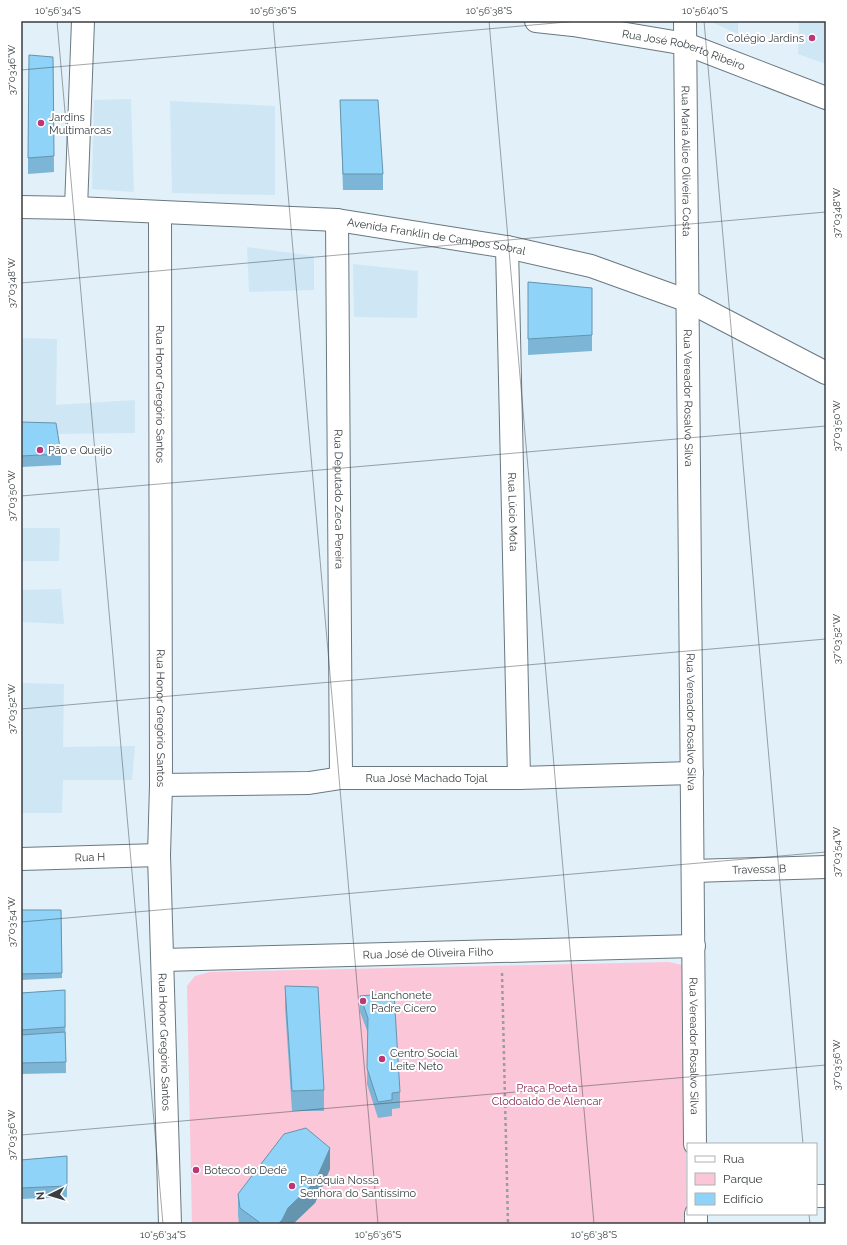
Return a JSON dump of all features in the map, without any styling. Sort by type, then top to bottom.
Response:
[{"type":"street","points":[[76,208],[83,21]]},
{"type":"street","name":"Rua José Roberto Ribeiro","points":[[536,21],[573,25],[686,44],[826,98]]},
{"type":"street","name":"Rua Maria Alice Oliveira Costa","points":[[685,21],[688,301]]},
{"type":"street","name":"Avenida Franklin de Campos Sobral","points":[[21,208],[76,208],[337,220],[507,247],[591,266],[688,301],[826,373]]},
{"type":"street","name":"Rua Honor Gregório Santos","points":[[160,212],[159,855],[170,1224]]},
{"type":"street","name":"Rua Deputado Zeca Pereira","points":[[337,220],[341,778]]},
{"type":"street","name":"Rua Lúcio Mota","points":[[507,247],[519,778]]},
{"type":"street","name":"Rua Vereador Rosalvo Silva","points":[[688,301],[695,1143]]},
{"type":"street","name":"Rua José Machado Tojal","points":[[160,785],[309,783],[341,778],[519,778],[692,773]]},
{"type":"street","name":"Rua H","points":[[21,859],[159,855]]},
{"type":"street","name":"Travessa B","points":[[693,871],[826,867]]},
{"type":"street","name":"Rua José de Oliveira Filho","points":[[163,960],[694,946]]},
{"type":"path","points":[[502,951],[508,1224]]},
{"type":"shaded area","points":[[709,21],[738,21],[738,34]]},
{"type":"shaded area","name":"Colégio Jardins","points":[[799,21],[826,21],[826,64],[798,54]]},
{"type":"shaded area","points":[[131,99],[134,192],[92,189],[94,100]]},
{"type":"shaded area","points":[[170,101],[275,106],[275,195],[172,193]]},
{"type":"shaded area","points":[[247,247],[314,256],[314,290],[249,292]]},
{"type":"shaded area","points":[[353,264],[418,271],[417,318],[354,317]]},
{"type":"shaded area","points":[[21,338],[57,339],[56,405],[135,400],[135,433],[56,434],[21,467]]},
{"type":"shaded area","points":[[21,528],[60,528],[59,561],[21,561]]},
{"type":"shaded area","points":[[61,589],[64,624],[21,622],[21,590]]},
{"type":"shaded area","points":[[21,683],[64,684],[63,747],[135,746],[132,780],[63,780],[62,813],[21,813]]},
{"type":"green space","name":"Praça Poeta Clodoaldo de Alencar","points":[[669,962],[682,965],[684,975],[687,1224],[192,1224],[187,986],[195,976],[210,972]]},
{"type":"building","name":"Jardins Multimarcas","points":[[29,55],[53,57],[54,156],[28,158]]},
{"type":"building","points":[[340,100],[378,100],[383,174],[343,174]]},
{"type":"building","points":[[528,282],[592,288],[592,335],[528,339]]},
{"type":"building","name":"Pão e Queijo","points":[[21,422],[56,423],[61,454],[21,456]]},
{"type":"building","points":[[21,910],[61,910],[62,973],[21,974]]},
{"type":"building","points":[[285,986],[318,987],[324,1090],[292,1091]]},
{"type":"building","points":[[65,990],[65,1027],[21,1030],[21,993]]},
{"type":"building","name":"Centro Social Leite Neto","points":[[394,993],[400,1092],[392,1093],[392,1100],[378,1102],[367,1068],[368,1018],[360,996]]},
{"type":"building","points":[[65,1032],[66,1062],[21,1063],[21,1035]]},
{"type":"building","name":"Paróquia Nossa Senhora do Santíssimo","points":[[306,1128],[330,1148],[315,1182],[288,1208],[282,1220],[278,1224],[260,1224],[240,1208],[238,1194],[284,1134]]},
{"type":"building","points":[[67,1156],[67,1186],[21,1188],[21,1160]]},
{"type":"place","name":"Colégio Jardins","points":[[812,38]]},
{"type":"place","name":"Jardins Multimarcas","points":[[41,123]]},
{"type":"place","name":"Pão e Queijo","points":[[40,450]]},
{"type":"place","name":"Lanchonete Padre Cícero","points":[[363,1001]]},
{"type":"place","name":"Centro Social Leite Neto","points":[[382,1059]]},
{"type":"place","name":"Boteco do Dedé","points":[[196,1170]]},
{"type":"place","name":"Paróquia Nossa Senhora do Santíssimo","points":[[292,1186]]}]
